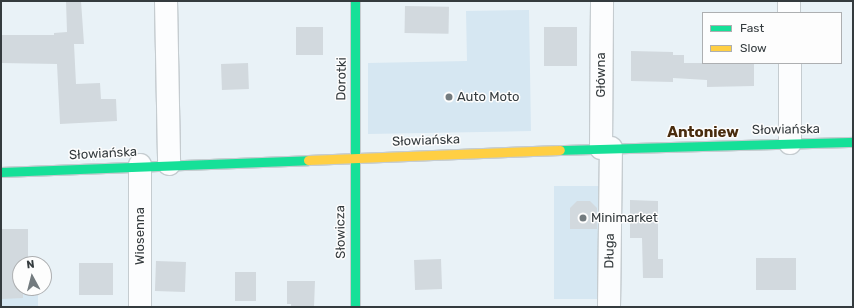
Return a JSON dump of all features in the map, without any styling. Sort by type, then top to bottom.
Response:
[{"type":"street","points":[[166,1],[169,164]]},
{"type":"street","name":"Dorotki","points":[[354,157],[355,1]]},
{"type":"street","name":"Główna","points":[[602,1],[606,148]]},
{"type":"street","points":[[789,1],[790,12]]},
{"type":"street","points":[[790,64],[790,143]]},
{"type":"street","name":"Słowiańska","points":[[1,172],[140,165],[606,148],[853,142]]},
{"type":"street","name":"Długa","points":[[606,148],[609,307]]},
{"type":"street","name":"Słowicza","points":[[354,157],[355,307]]},
{"type":"street","name":"Wiosenna","points":[[140,165],[140,307]]},
{"type":"shaded area","name":"Auto Moto","points":[[529,10],[531,131],[368,134],[368,63],[467,61],[466,11]]},
{"type":"shaded area","points":[[554,186],[599,186],[599,299],[554,299]]},
{"type":"shaded area","points":[[1,273],[12,282],[12,296],[38,296],[38,307],[1,307]]},
{"type":"building","points":[[66,1],[81,1],[84,44],[74,44],[76,84],[100,83],[101,99],[116,99],[117,121],[60,124],[57,64],[1,63],[1,35],[54,35],[54,33],[67,32]]},
{"type":"building","points":[[405,6],[449,7],[449,34],[405,33]]},
{"type":"building","points":[[296,27],[323,27],[323,55],[296,55]]},
{"type":"building","points":[[544,27],[577,27],[577,66],[544,66]]},
{"type":"building","points":[[631,51],[673,52],[673,55],[684,55],[684,63],[754,64],[754,86],[707,87],[707,80],[673,78],[673,82],[631,81]]},
{"type":"building","points":[[248,63],[249,89],[222,90],[221,64]]},
{"type":"building","points":[[630,200],[658,201],[658,259],[663,259],[663,278],[643,278],[642,238],[630,238]]},
{"type":"building","name":"Minimarket","points":[[577,201],[590,201],[597,208],[597,229],[570,229],[570,208]]},
{"type":"building","points":[[1,229],[28,229],[28,256],[12,256],[12,296],[23,296],[23,298],[1,299]]},
{"type":"building","points":[[756,258],[796,258],[796,290],[756,290]]},
{"type":"building","points":[[441,259],[442,289],[415,290],[414,260]]},
{"type":"building","points":[[156,261],[186,262],[185,292],[155,291]]},
{"type":"building","points":[[79,263],[113,263],[113,295],[79,295]]},
{"type":"building","points":[[235,272],[256,272],[256,301],[235,301]]},
{"type":"building","points":[[287,281],[315,281],[314,307],[291,307],[291,304],[287,304]]},
{"type":"traffic: fast","points":[[355,1],[355,307]]},
{"type":"traffic: fast","points":[[560,150],[853,142]]},
{"type":"traffic: fast","points":[[1,172],[308,160]]},
{"type":"traffic: slow","points":[[308,160],[560,150]]},
{"type":"place","name":"Auto Moto","points":[[449,97]]},
{"type":"place","name":"Minimarket","points":[[583,218]]},
{"type":"district","name":"Antoniew","points":[[703,133]]}]
